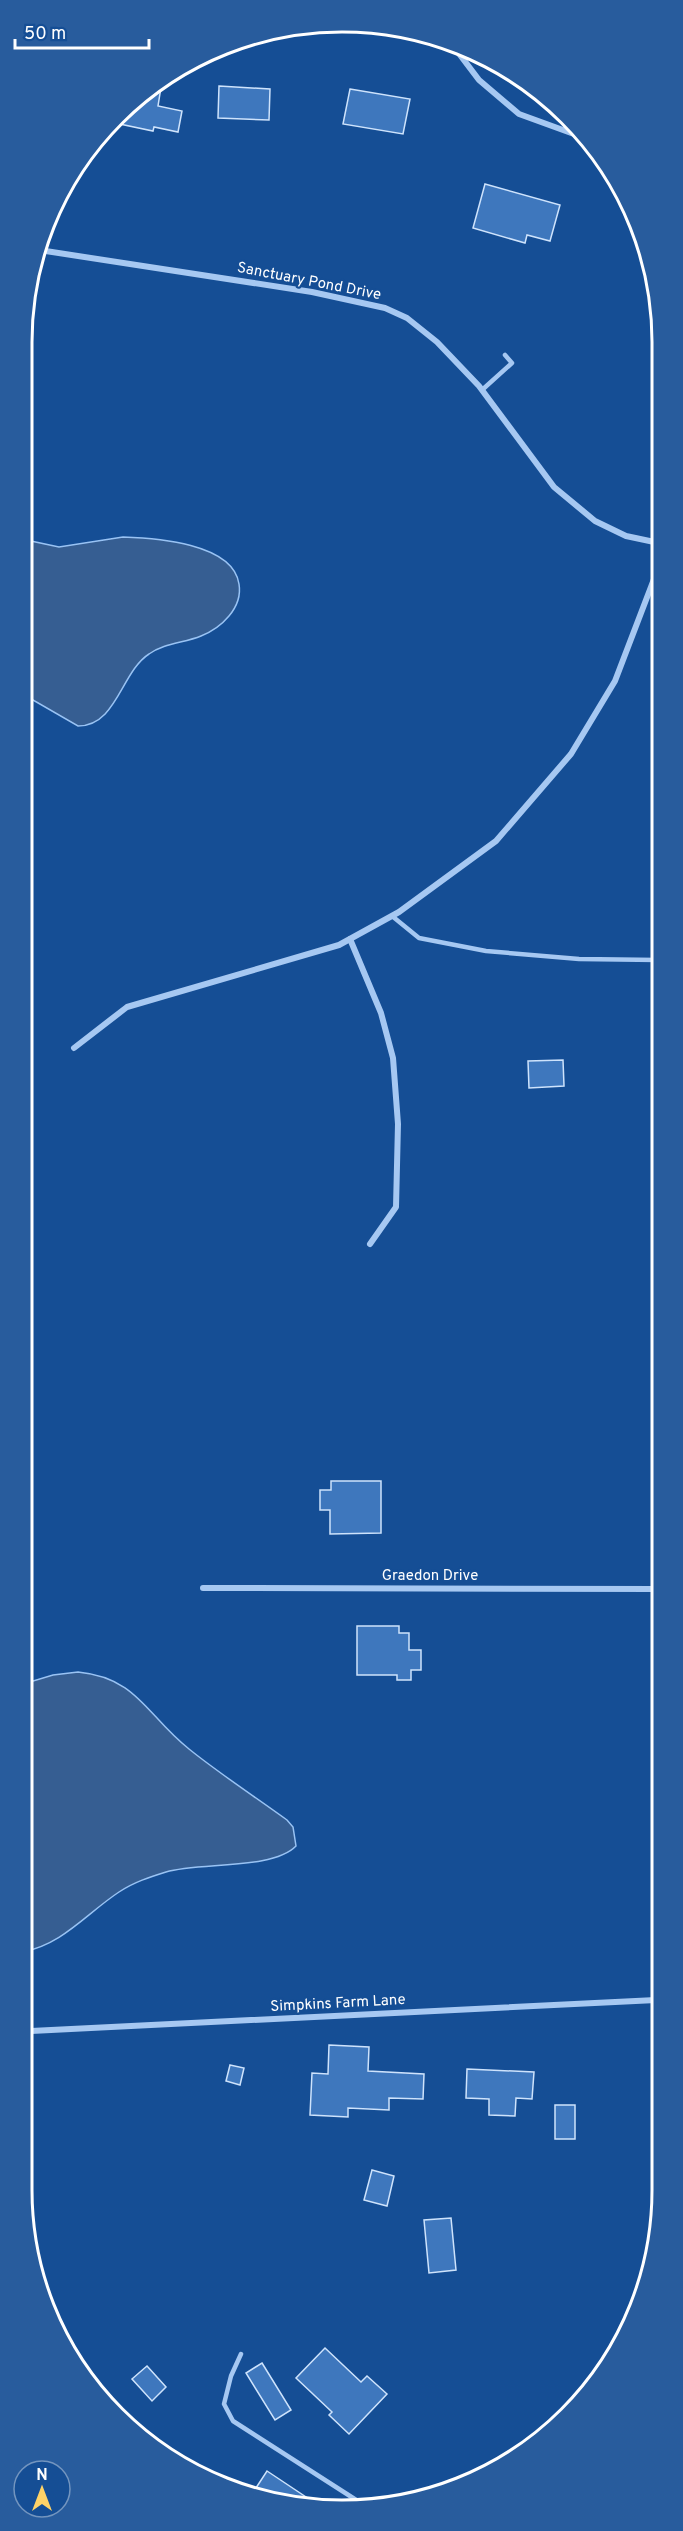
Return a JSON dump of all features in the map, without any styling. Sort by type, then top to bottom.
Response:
[{"type":"street","points":[[461,55],[479,80],[519,114],[571,133]]},
{"type":"street","name":"Sanctuary Pond Drive","points":[[45,251],[312,292],[385,308],[407,318],[437,342],[482,390],[554,487],[595,521],[627,536],[652,541]]},
{"type":"street","points":[[74,1048],[127,1007],[339,945],[392,916],[496,841],[571,754],[615,681],[652,584]]},
{"type":"street","points":[[350,939],[381,1012],[393,1058],[398,1124],[396,1207],[370,1244]]},
{"type":"street","name":"Graedon Drive","points":[[203,1588],[652,1589]]},
{"type":"street","name":"Simpkins Farm Lane","points":[[32,2031],[652,2000]]},
{"type":"lane","points":[[482,390],[512,363],[505,355]]},
{"type":"lane","points":[[392,916],[419,938],[486,951],[579,959],[652,960]]},
{"type":"lane","points":[[241,2354],[231,2376],[224,2404],[233,2421],[355,2499]]},
{"type":"water","points":[[123,537],[154,539],[208,551],[234,570],[239,584],[238,601],[229,616],[216,628],[149,654],[140,662],[102,717],[91,724],[78,726],[32,699],[32,541],[59,547]]},
{"type":"water","points":[[78,1672],[98,1676],[128,1690],[189,1749],[287,1820],[293,1827],[296,1846],[285,1854],[271,1859],[180,1869],[142,1880],[107,1900],[50,1943],[32,1949],[32,1681],[53,1675]]},
{"type":"building","points":[[219,86],[270,89],[269,120],[218,118]]},
{"type":"building","points":[[350,89],[410,99],[403,134],[343,124]]},
{"type":"building","points":[[161,90],[158,106],[182,111],[178,132],[154,127],[153,131],[120,124]]},
{"type":"building","points":[[485,184],[560,205],[550,241],[527,235],[525,243],[473,228]]},
{"type":"building","points":[[563,1060],[564,1086],[529,1088],[528,1061]]},
{"type":"building","points":[[331,1481],[381,1481],[381,1533],[330,1534],[330,1510],[320,1510],[320,1490],[331,1490]]},
{"type":"building","points":[[357,1626],[399,1626],[399,1633],[409,1633],[409,1650],[421,1650],[421,1670],[411,1670],[411,1680],[397,1680],[397,1675],[357,1675]]},
{"type":"building","points":[[329,2045],[369,2047],[368,2071],[424,2074],[423,2099],[389,2098],[389,2110],[348,2108],[348,2117],[310,2115],[312,2073],[328,2074]]},
{"type":"building","points":[[230,2065],[244,2068],[240,2085],[226,2081]]},
{"type":"building","points":[[467,2069],[534,2072],[532,2099],[516,2098],[515,2116],[489,2115],[489,2099],[466,2098]]},
{"type":"building","points":[[555,2105],[575,2105],[575,2139],[555,2139]]},
{"type":"building","points":[[372,2170],[394,2176],[387,2206],[364,2200]]},
{"type":"building","points":[[451,2218],[456,2270],[429,2273],[424,2220]]},
{"type":"building","points":[[325,2348],[361,2382],[367,2376],[387,2394],[349,2434],[329,2415],[332,2412],[296,2378]]},
{"type":"building","points":[[262,2363],[291,2410],[275,2420],[246,2373]]},
{"type":"building","points":[[147,2366],[166,2387],[152,2401],[132,2379]]},
{"type":"building","points":[[267,2471],[307,2498],[281,2494],[256,2488]]}]
